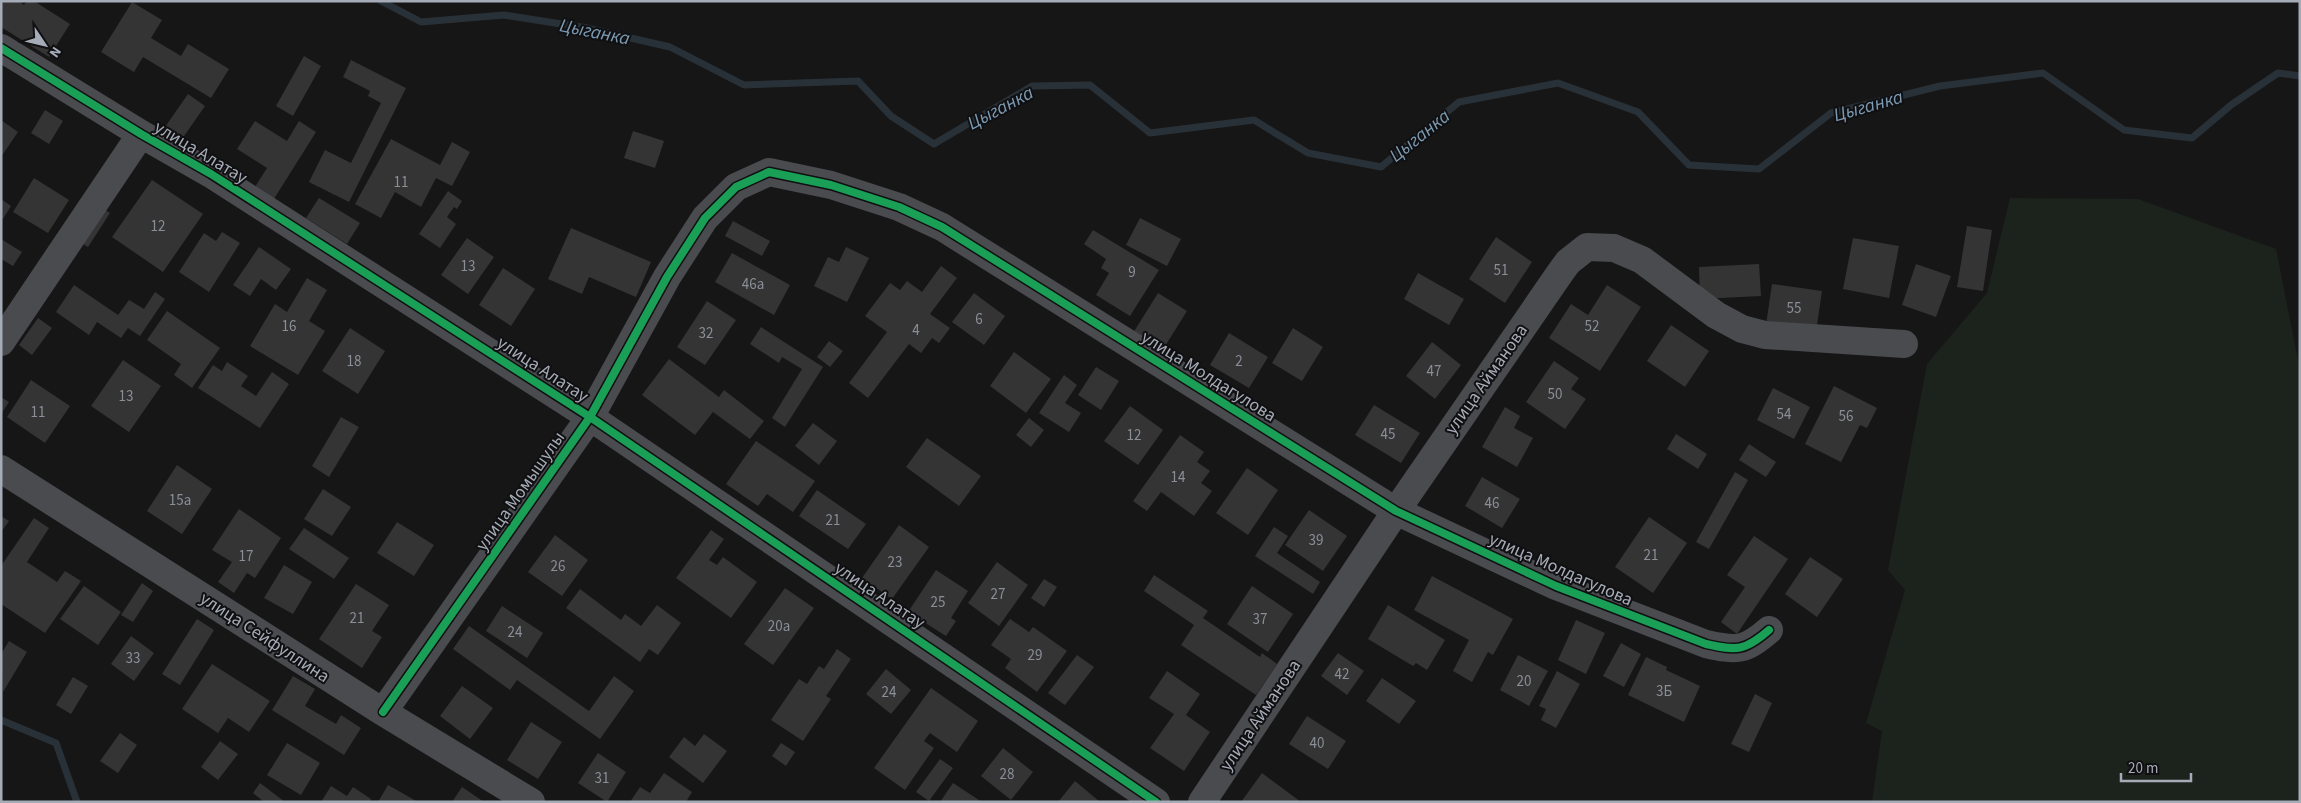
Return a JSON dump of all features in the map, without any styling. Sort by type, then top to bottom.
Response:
[{"type":"street","name":"улица Алатау","points":[[1,48],[141,134],[211,174],[590,417],[1156,802]]},
{"type":"street","points":[[1,342],[141,134]]},
{"type":"street","name":"улица Молдагулова","points":[[668,277],[705,218],[736,187],[769,172],[831,185],[899,207],[942,227],[1396,511],[1556,586],[1638,620],[1706,644],[1731,649],[1752,644],[1769,630]]},
{"type":"street","name":"улица Айманова","points":[[1202,802],[1396,511],[1560,273],[1568,262],[1587,247],[1614,248],[1642,260],[1716,315],[1742,329],[1765,335],[1904,344]]},
{"type":"street","name":"улица Момышулы","points":[[383,712],[590,417],[668,277]]},
{"type":"street","name":"улица Сейфуллина","points":[[1,469],[383,712],[531,802]]},
{"type":"shaded area","points":[[2010,198],[2138,199],[2276,249],[2300,370],[2300,802],[1872,802],[1882,731],[1866,723],[1905,590],[1888,570],[1927,364],[1987,293]]},
{"type":"building","points":[[1,1],[19,1],[24,5],[27,1],[34,1],[70,24],[49,57],[1,27]]},
{"type":"building","points":[[132,2],[162,20],[151,38],[181,56],[188,44],[229,69],[211,98],[143,57],[134,72],[101,52]]},
{"type":"building","points":[[304,56],[321,66],[293,116],[276,106]]},
{"type":"building","points":[[351,60],[406,88],[349,202],[309,182],[325,150],[351,163],[381,103],[368,96],[370,91],[343,77]]},
{"type":"building","points":[[188,94],[205,106],[182,139],[165,127]]},
{"type":"building","points":[[45,110],[63,121],[49,144],[31,133]]},
{"type":"building","points":[[1,120],[18,132],[1,157]]},
{"type":"building","points":[[255,121],[287,141],[299,121],[316,132],[272,202],[253,190],[267,168],[237,149]]},
{"type":"building","points":[[633,131],[664,141],[655,168],[624,158]]},
{"type":"building","points":[[391,139],[440,165],[452,142],[470,152],[452,186],[436,178],[421,207],[395,192],[381,218],[355,204]]},
{"type":"building","points":[[34,178],[69,200],[48,233],[13,212]]},
{"type":"building","points":[[152,180],[203,214],[163,272],[112,237]]},
{"type":"building","points":[[448,191],[462,201],[457,209],[454,207],[447,217],[456,224],[440,248],[419,234]]},
{"type":"building","points":[[319,198],[360,223],[347,244],[306,218]]},
{"type":"building","points":[[1,199],[11,206],[1,222]]},
{"type":"building","points":[[100,207],[110,213],[88,247],[78,241]]},
{"type":"building","points":[[1140,218],[1181,239],[1167,266],[1126,245]]},
{"type":"building","points":[[733,221],[770,241],[762,256],[725,236]]},
{"type":"building","points":[[1967,226],[1992,230],[1983,291],[1957,287]]},
{"type":"building","points":[[571,228],[651,262],[636,297],[589,277],[582,294],[548,279]]},
{"type":"building","points":[[1093,230],[1159,270],[1130,316],[1096,295],[1109,273],[1101,268],[1106,259],[1084,244]]},
{"type":"building","points":[[222,232],[240,243],[209,292],[179,272],[204,233],[216,241]]},
{"type":"building","points":[[1496,237],[1532,262],[1505,303],[1469,279]]},
{"type":"building","points":[[467,238],[494,257],[468,294],[441,275]]},
{"type":"building","points":[[1853,238],[1899,246],[1889,298],[1843,289]]},
{"type":"building","points":[[1,239],[22,252],[13,266],[1,259]]},
{"type":"building","points":[[259,247],[291,269],[276,290],[261,279],[250,296],[233,285]]},
{"type":"building","points":[[846,247],[869,258],[847,302],[814,286],[828,257],[839,262]]},
{"type":"building","points":[[732,253],[790,285],[774,315],[715,282]]},
{"type":"building","points":[[1759,264],[1761,296],[1700,299],[1699,267]]},
{"type":"building","points":[[1916,264],[1951,276],[1936,317],[1902,305]]},
{"type":"building","points":[[941,266],[957,278],[930,314],[950,328],[939,343],[932,338],[921,353],[909,344],[868,398],[849,383],[887,332],[865,316],[890,283],[900,290],[907,281],[922,292]]},
{"type":"building","points":[[503,268],[535,289],[511,326],[479,305]]},
{"type":"building","points":[[1418,273],[1464,299],[1449,325],[1404,299]]},
{"type":"building","points":[[307,278],[327,290],[309,321],[325,331],[298,375],[250,346],[275,304],[287,312]]},
{"type":"building","points":[[1772,284],[1822,291],[1816,332],[1766,325]]},
{"type":"building","points":[[74,285],[118,315],[129,300],[144,309],[155,292],[165,299],[140,336],[128,328],[121,338],[97,322],[89,335],[56,312]]},
{"type":"building","points":[[1607,285],[1641,307],[1600,371],[1549,338],[1571,304],[1588,315]]},
{"type":"building","points":[[974,293],[1005,316],[984,345],[952,322]]},
{"type":"building","points":[[1158,293],[1187,311],[1162,351],[1133,333]]},
{"type":"building","points":[[707,301],[736,320],[705,365],[677,347]]},
{"type":"building","points":[[167,311],[220,348],[192,388],[174,375],[181,364],[147,340]]},
{"type":"building","points":[[38,318],[52,328],[32,355],[19,345]]},
{"type":"building","points":[[1671,325],[1709,351],[1685,387],[1647,361]]},
{"type":"building","points":[[761,327],[823,367],[785,427],[772,418],[802,369],[782,357],[779,363],[750,344]]},
{"type":"building","points":[[350,328],[385,351],[358,394],[322,371]]},
{"type":"building","points":[[1293,328],[1323,347],[1302,381],[1272,363]]},
{"type":"building","points":[[1229,333],[1268,357],[1249,388],[1210,365]]},
{"type":"building","points":[[829,341],[843,351],[830,367],[817,357]]},
{"type":"building","points":[[1432,342],[1461,365],[1435,399],[1406,376]]},
{"type":"building","points":[[1014,352],[1051,379],[1026,413],[990,386]]},
{"type":"building","points":[[669,359],[719,397],[724,390],[764,421],[750,439],[713,412],[695,435],[642,395]]},
{"type":"building","points":[[123,360],[161,386],[129,432],[91,406]]},
{"type":"building","points":[[1554,361],[1579,378],[1571,389],[1586,399],[1565,429],[1526,402]]},
{"type":"building","points":[[227,362],[248,376],[241,386],[256,396],[272,372],[289,384],[260,428],[198,388],[213,365],[222,371]]},
{"type":"building","points":[[1096,367],[1119,381],[1101,410],[1078,395]]},
{"type":"building","points":[[1064,375],[1077,385],[1065,403],[1081,413],[1069,432],[1039,413]]},
{"type":"building","points":[[31,380],[70,406],[45,443],[7,417]]},
{"type":"building","points":[[1834,386],[1877,408],[1867,428],[1860,425],[1841,462],[1805,444]]},
{"type":"building","points":[[1773,388],[1810,407],[1794,439],[1757,420]]},
{"type":"building","points":[[1,397],[9,402],[1,414]]},
{"type":"building","points":[[1374,405],[1420,433],[1401,463],[1355,435]]},
{"type":"building","points":[[1130,406],[1163,430],[1138,465],[1104,441]]},
{"type":"building","points":[[1505,407],[1520,416],[1514,428],[1533,438],[1517,467],[1482,447]]},
{"type":"building","points":[[341,417],[359,427],[329,477],[312,466]]},
{"type":"building","points":[[1029,418],[1044,430],[1031,447],[1016,435]]},
{"type":"building","points":[[813,423],[837,441],[819,465],[795,446]]},
{"type":"building","points":[[1676,434],[1707,454],[1698,469],[1667,449]]},
{"type":"building","points":[[1180,435],[1204,452],[1197,462],[1210,471],[1201,483],[1212,491],[1194,516],[1161,492],[1147,511],[1133,501]]},
{"type":"building","points":[[927,438],[981,476],[959,506],[906,467]]},
{"type":"building","points":[[756,441],[815,481],[793,512],[767,494],[758,506],[726,484]]},
{"type":"building","points":[[1749,444],[1776,462],[1766,477],[1739,460]]},
{"type":"building","points":[[177,465],[212,489],[182,534],[147,511]]},
{"type":"building","points":[[1247,468],[1278,490],[1248,535],[1216,513]]},
{"type":"building","points":[[1735,472],[1748,480],[1709,549],[1696,542]]},
{"type":"building","points":[[1482,477],[1520,499],[1502,528],[1465,506]]},
{"type":"building","points":[[323,489],[351,507],[332,536],[304,519]]},
{"type":"building","points":[[817,490],[866,524],[848,549],[799,516]]},
{"type":"building","points":[[239,509],[281,538],[255,578],[247,573],[234,593],[218,582],[232,562],[212,550]]},
{"type":"building","points":[[1309,510],[1347,536],[1323,571],[1285,545]]},
{"type":"building","points":[[1,516],[9,521],[1,532]]},
{"type":"building","points":[[1649,517],[1687,543],[1653,593],[1615,567]]},
{"type":"building","points":[[34,518],[49,528],[27,562],[57,582],[65,571],[81,581],[45,633],[1,604],[1,566]]},
{"type":"building","points":[[397,522],[434,545],[414,576],[377,553]]},
{"type":"building","points":[[899,525],[929,547],[892,599],[862,578]]},
{"type":"building","points":[[1274,527],[1288,536],[1277,553],[1320,582],[1313,594],[1255,556]]},
{"type":"building","points":[[304,528],[349,558],[334,579],[289,549]]},
{"type":"building","points":[[711,530],[724,539],[709,560],[717,565],[723,557],[757,582],[731,618],[676,578]]},
{"type":"building","points":[[555,535],[588,560],[562,596],[528,572]]},
{"type":"building","points":[[1754,536],[1788,559],[1737,634],[1721,622],[1745,587],[1727,575]]},
{"type":"building","points":[[1810,557],[1843,579],[1817,617],[1785,594]]},
{"type":"building","points":[[997,562],[1028,585],[999,626],[968,603]]},
{"type":"building","points":[[284,565],[312,582],[293,614],[264,598]]},
{"type":"building","points":[[936,570],[968,591],[951,618],[956,621],[946,636],[908,612]]},
{"type":"building","points":[[1154,575],[1208,611],[1203,618],[1260,657],[1262,653],[1277,664],[1256,695],[1181,645],[1194,625],[1144,591]]},
{"type":"building","points":[[1432,576],[1513,619],[1493,655],[1488,652],[1472,682],[1453,671],[1469,640],[1414,610]]},
{"type":"building","points":[[1044,579],[1057,587],[1044,607],[1031,598]]},
{"type":"building","points":[[142,583],[153,591],[133,622],[121,615]]},
{"type":"building","points":[[356,584],[389,605],[372,631],[382,637],[362,668],[319,639]]},
{"type":"building","points":[[84,586],[121,612],[98,645],[60,619]]},
{"type":"building","points":[[1252,586],[1293,614],[1268,652],[1227,624]]},
{"type":"building","points":[[785,588],[814,608],[773,665],[744,644]]},
{"type":"building","points":[[580,589],[621,620],[625,614],[641,626],[657,605],[681,623],[658,655],[649,649],[640,662],[566,608]]},
{"type":"building","points":[[1388,605],[1445,640],[1427,670],[1416,663],[1413,666],[1368,639]]},
{"type":"building","points":[[502,606],[543,633],[527,658],[486,631]]},
{"type":"building","points":[[197,619],[214,630],[180,685],[162,674]]},
{"type":"building","points":[[1010,619],[1029,632],[1033,627],[1067,651],[1037,692],[1005,668],[1011,659],[991,645]]},
{"type":"building","points":[[1576,620],[1605,633],[1586,674],[1558,660]]},
{"type":"building","points":[[469,626],[589,711],[614,676],[634,691],[600,739],[517,680],[510,690],[453,649]]},
{"type":"building","points":[[131,636],[154,653],[134,681],[111,664]]},
{"type":"building","points":[[9,641],[27,652],[3,692],[1,654]]},
{"type":"building","points":[[1621,643],[1641,654],[1624,687],[1603,676]]},
{"type":"building","points":[[837,649],[851,659],[826,696],[831,699],[803,741],[771,720],[799,679],[807,684],[819,666],[824,669]]},
{"type":"building","points":[[1338,653],[1364,671],[1347,695],[1321,676]]},
{"type":"building","points":[[1077,655],[1094,667],[1065,705],[1048,693]]},
{"type":"building","points":[[1518,655],[1548,671],[1529,706],[1500,690]]},
{"type":"building","points":[[1646,657],[1667,667],[1666,670],[1700,686],[1684,722],[1628,695]]},
{"type":"building","points":[[212,664],[270,701],[249,732],[228,718],[218,733],[182,709]]},
{"type":"building","points":[[886,669],[911,690],[891,714],[866,694]]},
{"type":"building","points":[[1167,671],[1200,694],[1186,715],[1210,732],[1184,771],[1150,748],[1174,714],[1149,698]]},
{"type":"building","points":[[1557,671],[1580,684],[1556,728],[1541,720],[1546,709],[1539,706]]},
{"type":"building","points":[[293,676],[315,689],[305,706],[336,724],[341,715],[361,728],[344,755],[272,710]]},
{"type":"building","points":[[73,677],[88,686],[71,714],[56,705]]},
{"type":"building","points":[[1382,678],[1416,701],[1399,724],[1366,701]]},
{"type":"building","points":[[462,686],[493,708],[470,739],[440,716]]},
{"type":"building","points":[[931,688],[978,721],[957,752],[930,733],[924,741],[934,748],[905,790],[874,768]]},
{"type":"building","points":[[1755,694],[1772,703],[1749,752],[1731,744]]},
{"type":"building","points":[[1307,716],[1346,741],[1328,769],[1289,744]]},
{"type":"building","points":[[531,722],[562,742],[538,779],[507,760]]},
{"type":"building","points":[[120,733],[137,745],[118,773],[100,761]]},
{"type":"building","points":[[704,734],[727,751],[703,783],[669,757],[684,737],[695,746]]},
{"type":"building","points":[[220,741],[238,754],[218,780],[201,767]]},
{"type":"building","points":[[287,743],[320,763],[301,795],[267,775]]},
{"type":"building","points":[[781,743],[795,752],[786,766],[772,756]]},
{"type":"building","points":[[1003,748],[1033,772],[1011,800],[981,776]]},
{"type":"building","points":[[598,753],[626,772],[607,802],[578,783]]},
{"type":"building","points":[[940,759],[953,768],[929,801],[916,792]]},
{"type":"building","points":[[664,773],[692,792],[686,802],[630,802],[640,787],[650,793]]},
{"type":"building","points":[[1262,773],[1301,802],[1241,802]]},
{"type":"building","points":[[1075,781],[1100,802],[1058,802]]},
{"type":"building","points":[[260,783],[285,802],[264,802],[253,793]]},
{"type":"building","points":[[953,783],[982,802],[940,802]]},
{"type":"building","points":[[388,785],[418,802],[378,802]]},
{"type":"building","points":[[331,786],[347,796],[353,787],[371,799],[370,802],[321,802]]},
{"type":"building","points":[[462,787],[484,802],[452,802]]},
{"type":"waterway","name":"Цыганка","points":[[381,1],[421,22],[504,15],[587,28],[670,47],[744,85],[858,81],[891,116],[934,144],[1032,86],[1090,85],[1150,133],[1254,120],[1308,153],[1381,167],[1459,102],[1558,83],[1638,112],[1689,165],[1759,169],[1831,113],[1940,86],[2043,73],[2124,130],[2192,138],[2231,105],[2278,73],[2300,76]]},
{"type":"waterway","points":[[1,720],[56,743],[77,802]]},
{"type":"cycle path","points":[[1,48],[141,134],[211,174],[590,417],[1156,802]]},
{"type":"cycle path","points":[[383,712],[590,417],[667,277],[705,218],[736,187],[769,172],[831,185],[899,207],[942,227],[1396,511],[1556,586],[1706,644],[1726,648],[1740,648],[1747,646],[1769,630]]}]
